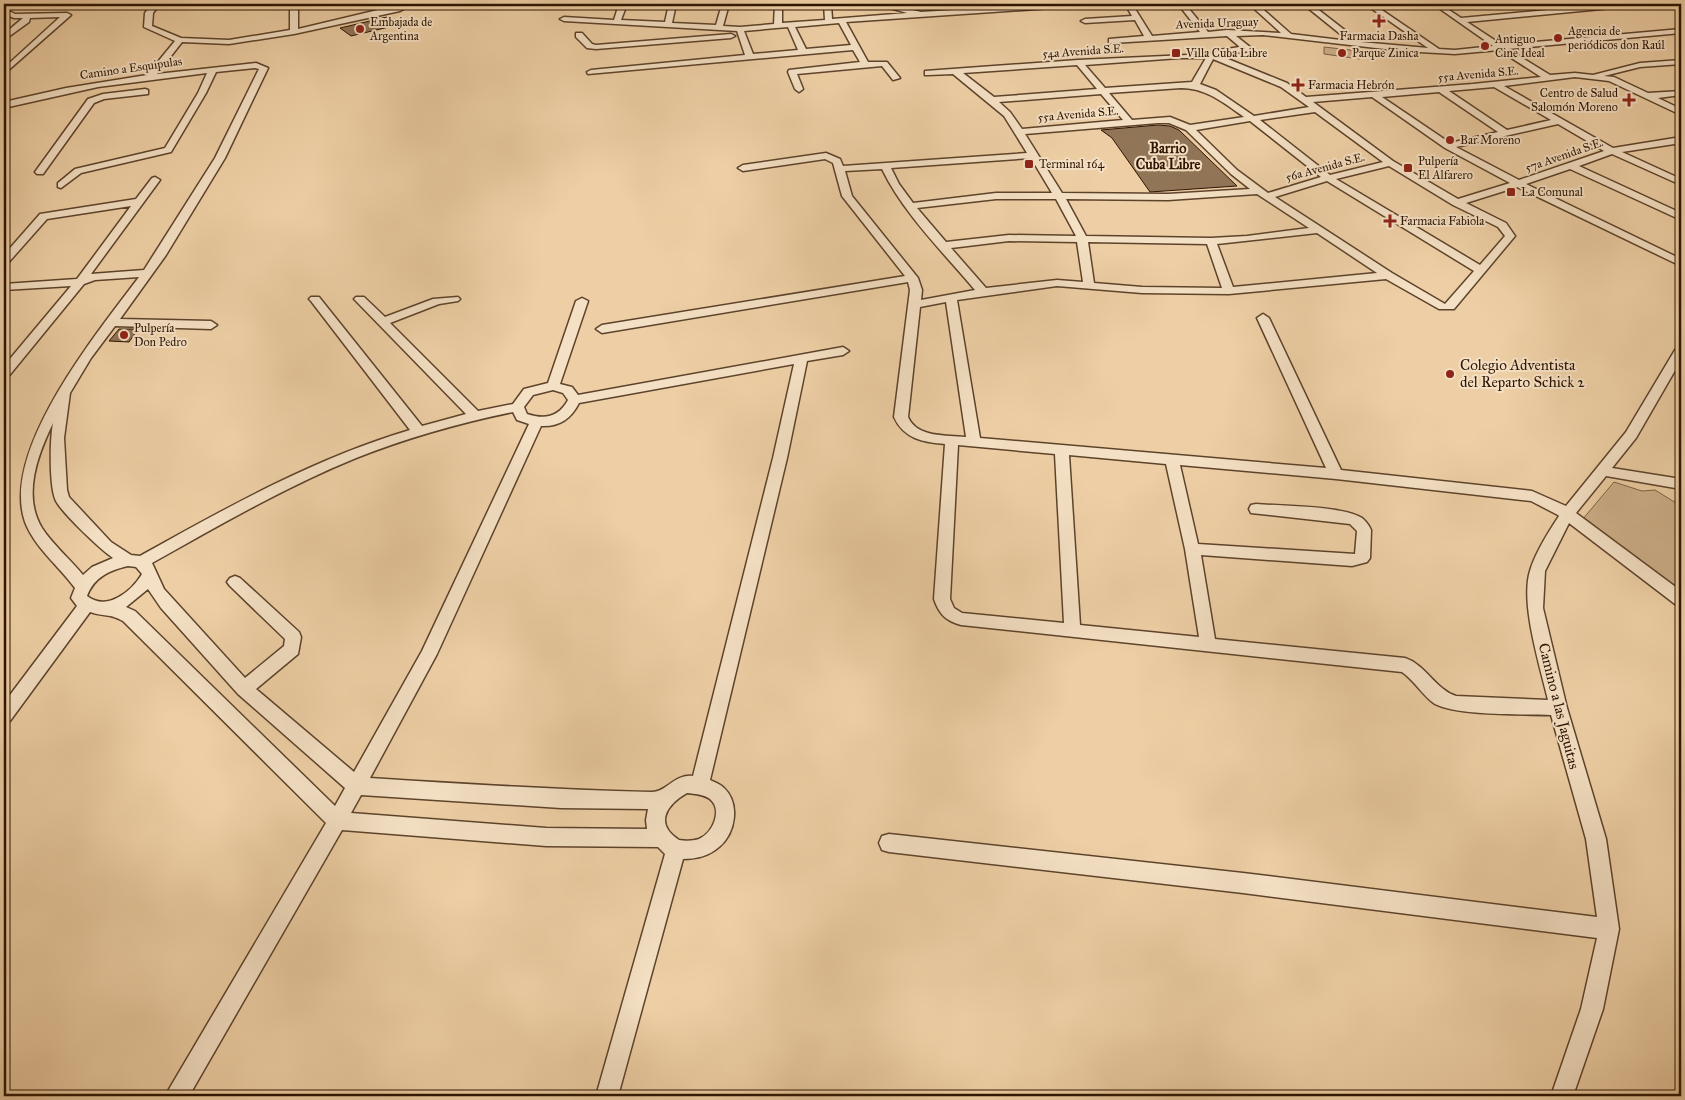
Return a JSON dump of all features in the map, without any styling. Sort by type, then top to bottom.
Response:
[{"type":"street","points":[[4,72],[67,15],[14,16],[5,12],[11,4]]},
{"type":"street","points":[[156,4],[149,13],[148,27],[180,40],[228,42],[294,32],[397,9],[409,4]]},
{"type":"street","points":[[294,32],[294,10],[297,4]]},
{"type":"street","points":[[617,22],[623,4]]},
{"type":"street","points":[[668,24],[673,4]]},
{"type":"street","points":[[719,27],[726,4]]},
{"type":"street","points":[[778,4],[778,26]]},
{"type":"street","points":[[827,4],[829,22]]},
{"type":"street","points":[[879,4],[921,14]]},
{"type":"street","points":[[921,14],[922,4]]},
{"type":"street","points":[[591,72],[741,32],[778,26],[842,22],[980,7],[1079,4]]},
{"type":"street","points":[[1129,4],[1149,38]]},
{"type":"street","points":[[1181,4],[1206,34]]},
{"type":"street","points":[[1253,4],[1288,36]]},
{"type":"street","points":[[1307,4],[1358,44]]},
{"type":"street","points":[[1369,4],[1438,52]]},
{"type":"street","points":[[1436,4],[1549,78]]},
{"type":"street","points":[[1461,20],[1521,16],[1633,4]]},
{"type":"street","points":[[1671,4],[1681,8]]},
{"type":"street","points":[[1508,8],[1521,16]]},
{"type":"street","points":[[4,38],[26,20],[27,16]]},
{"type":"street","points":[[1085,21],[1137,18]]},
{"type":"street","points":[[564,19],[719,27],[741,32]]},
{"type":"street","points":[[842,22],[865,64]]},
{"type":"street","points":[[791,25],[803,52]]},
{"type":"street","name":"Avenida Uraguay","points":[[1112,41],[1227,32],[1262,32],[1438,52],[1681,31]]},
{"type":"street","points":[[741,32],[750,57]]},
{"type":"street","points":[[1196,85],[1212,56],[1219,52],[1247,49],[1227,32]]},
{"type":"street","points":[[578,35],[590,46],[657,54],[750,57],[855,47]]},
{"type":"street","points":[[150,77],[162,59],[180,40]]},
{"type":"street","points":[[1189,128],[1234,172],[1263,193],[1388,275],[1443,308],[1450,307],[1510,236],[1502,225],[1457,202],[1390,163],[1284,85],[1266,76],[1212,56]]},
{"type":"street","name":"54a Avenida S.E.","points":[[928,73],[1078,62],[1212,56]]},
{"type":"street","points":[[1078,62],[1130,122]]},
{"type":"street","name":"55a Avenida S.E.","points":[[1304,100],[1442,90],[1575,75],[1594,76],[1600,73],[1640,65],[1681,62]]},
{"type":"street","points":[[799,90],[792,72],[865,64],[884,64],[896,78]]},
{"type":"street","name":"Camino a Esquipulas","points":[[4,105],[59,91],[150,77],[213,69],[263,66],[264,69],[220,158],[145,277]]},
{"type":"street","points":[[61,185],[78,171],[168,150],[202,93],[213,69]]},
{"type":"street","points":[[955,71],[1007,114],[1019,132],[1059,196],[1082,238],[1089,285]]},
{"type":"street","points":[[1594,76],[1611,79],[1681,112]]},
{"type":"street","points":[[103,97],[108,84]]},
{"type":"street","points":[[992,100],[1196,85],[1213,92],[1250,117],[1328,178],[1482,271]]},
{"type":"street","points":[[1496,85],[1612,151],[1681,182]]},
{"type":"street","points":[[1442,90],[1506,133]]},
{"type":"street","points":[[40,172],[91,101],[103,97],[145,92]]},
{"type":"street","points":[[1648,96],[1681,93]]},
{"type":"street","points":[[1373,94],[1448,146],[1518,184],[1681,263]]},
{"type":"street","name":"55a Avenida S.E.","points":[[1019,132],[1170,120],[1189,128],[1250,117],[1316,109]]},
{"type":"street","points":[[1448,146],[1558,121]]},
{"type":"street","name":"57a Avenida S.E.","points":[[1457,202],[1518,184],[1612,151],[1681,140]]},
{"type":"street","points":[[1669,142],[1681,147]]},
{"type":"street","points":[[839,169],[1032,155]]},
{"type":"street","points":[[743,168],[826,156],[837,161],[847,196],[912,278],[916,290],[902,417],[904,424],[910,431],[922,436],[952,440],[1336,474],[1532,496],[1548,501],[1568,514],[1638,565],[1681,600]]},
{"type":"street","name":"56a Avenida S.E.","points":[[910,206],[996,196],[1168,197],[1263,193],[1390,163]]},
{"type":"street","points":[[1570,165],[1681,217]]},
{"type":"street","points":[[885,166],[894,184],[910,206],[945,245],[982,292]]},
{"type":"street","points":[[4,374],[80,282],[155,180]]},
{"type":"street","points":[[4,262],[44,216],[139,202]]},
{"type":"street","points":[[945,245],[1009,238],[1211,241],[1247,239],[1319,230]]},
{"type":"street","points":[[1211,241],[1229,292]]},
{"type":"street","points":[[913,305],[982,292],[1057,283],[1142,290],[1229,292],[1388,275]]},
{"type":"street","points":[[4,287],[80,282],[87,285],[145,277]]},
{"type":"street","points":[[82,586],[73,572],[50,547],[32,523],[26,492],[29,466],[54,408],[78,369],[145,277]]},
{"type":"street","points":[[602,329],[912,278]]},
{"type":"street","points":[[951,298],[974,442]]},
{"type":"street","points":[[315,299],[419,432]]},
{"type":"street","points":[[360,299],[474,416]]},
{"type":"street","points":[[383,322],[437,301],[454,299]]},
{"type":"street","points":[[552,386],[582,301]]},
{"type":"street","points":[[1263,318],[1336,474]]},
{"type":"street","points":[[111,322],[211,325]]},
{"type":"street","name":"Camino a las Jaguitas","points":[[1562,1096],[1592,1009],[1609,930],[1596,839],[1558,708],[1535,608],[1537,571],[1551,540],[1568,514],[1631,436],[1681,350]]},
{"type":"street","points":[[574,400],[843,351]]},
{"type":"street","points":[[700,784],[780,458],[801,359]]},
{"type":"street","points":[[140,565],[145,584],[136,594],[124,602],[110,607],[96,608],[86,606],[79,598],[82,586],[94,573],[110,564],[140,565],[245,505],[351,456],[419,432],[474,416],[518,407],[529,392],[552,386],[568,390],[574,400],[570,412],[555,421],[536,423],[522,418],[518,407]]},
{"type":"street","points":[[64,392],[57,438],[62,499],[106,546],[140,565],[167,604],[244,689],[357,786],[561,799],[661,801]]},
{"type":"street","points":[[176,1096],[337,821],[429,654],[536,423]]},
{"type":"street","points":[[952,440],[942,600],[944,609],[961,619],[1405,665],[1417,674],[1440,698],[1456,703],[1558,708]]},
{"type":"street","points":[[1062,450],[1072,630]]},
{"type":"street","points":[[1172,460],[1192,549],[1208,644]]},
{"type":"street","points":[[1602,471],[1681,484]]},
{"type":"street","points":[[1192,549],[1352,560],[1362,558],[1364,553],[1364,530],[1354,520],[1335,516],[1256,509]]},
{"type":"street","points":[[236,582],[293,637],[292,649],[244,689]]},
{"type":"street","points":[[4,716],[86,606]]},
{"type":"street","points":[[110,607],[130,616],[337,821],[668,844],[695,850],[714,841],[725,824],[725,806],[716,791],[700,784],[685,784],[672,790],[661,801],[655,820],[668,844],[607,1096]]},
{"type":"street","points":[[889,843],[1243,883],[1609,930]]},
{"type":"shaded area","name":"Parque Zinica","points":[[1324,47],[1359,51],[1360,59],[1324,54]]},
{"type":"shaded area","points":[[1614,482],[1642,491],[1655,490],[1681,506],[1681,595],[1582,520]]},
{"type":"building","points":[[387,17],[389,27],[351,36],[340,28]]},
{"type":"building","points":[[1158,125],[1170,126],[1179,130],[1237,186],[1150,192],[1112,138],[1101,130]]},
{"type":"building","name":"Pulpería Don Pedro","points":[[119,329],[138,329],[129,342],[109,341]]},
{"type":"place","name":"Farmacia Dasha","points":[[1379,21]]},
{"type":"place","name":"Embajada de Argentina","points":[[360,29]]},
{"type":"place","name":"Agencia de periódicos don Raúl","points":[[1558,38]]},
{"type":"place","name":"Antiguo Cine Ideal","points":[[1485,46]]},
{"type":"place","name":"Villa Cuba Libre","points":[[1176,53]]},
{"type":"place","name":"Parque Zinica","points":[[1342,53]]},
{"type":"place","name":"Farmacia Hebrón","points":[[1298,85]]},
{"type":"place","name":"Centro de Salud Salomón Moreno","points":[[1629,100]]},
{"type":"place","name":"Bar Moreno","points":[[1450,140]]},
{"type":"place","name":"Terminal 164","points":[[1029,164]]},
{"type":"place","name":"Pulpería El Alfarero","points":[[1408,168]]},
{"type":"place","name":"La Comunal","points":[[1511,192]]},
{"type":"place","name":"Farmacia Fabiola","points":[[1390,221]]},
{"type":"place","name":"Pulpería Don Pedro","points":[[124,335]]},
{"type":"place","name":"Colegio Adventista del Reparto Schick 2","points":[[1450,374]]},
{"type":"district","name":"Barrio Cuba Libre","points":[[1168,156]]}]
